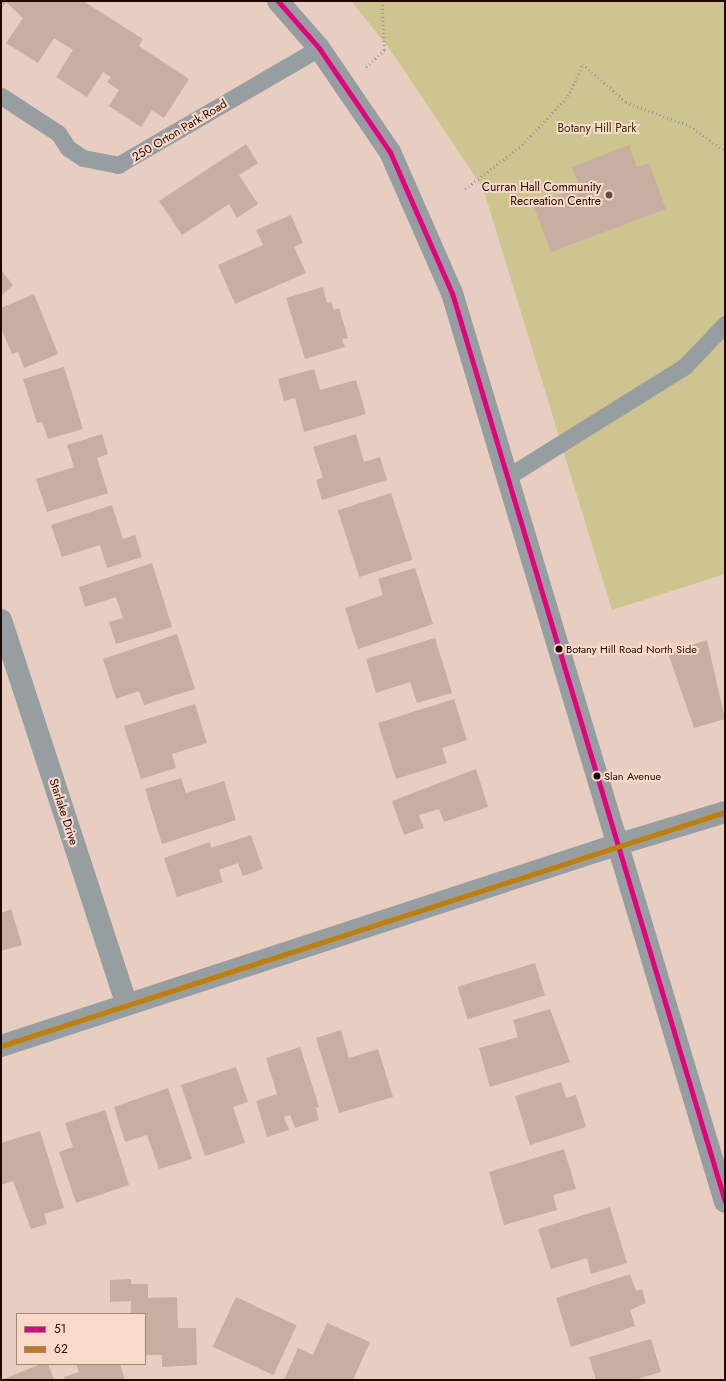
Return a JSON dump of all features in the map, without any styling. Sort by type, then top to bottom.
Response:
[{"type":"street","points":[[278,1],[319,48],[390,152],[452,293],[616,846],[725,1202]]},
{"type":"street","name":"Starlake Drive","points":[[1,620],[126,1003]]},
{"type":"street","points":[[1,1046],[126,1003],[725,812]]},
{"type":"lane","name":"250 Orton Park Road","points":[[1,96],[58,133],[68,148],[83,158],[118,165],[319,48]]},
{"type":"lane","points":[[507,477],[685,366],[725,324]]},
{"type":"path","points":[[346,86],[384,50],[382,1]]},
{"type":"path","points":[[465,189],[522,145],[568,96],[583,64],[626,102],[690,126],[725,151]]},
{"type":"green space","name":"Botany Hill Park","points":[[351,1],[725,1],[725,574],[612,610],[483,188],[389,48]]},
{"type":"building","points":[[1,1],[83,1],[143,39],[139,46],[189,79],[164,118],[152,110],[141,127],[109,106],[119,90],[107,82],[111,77],[103,72],[87,97],[56,77],[73,50],[54,38],[38,63],[6,43],[23,18],[6,2],[1,10]]},
{"type":"building","points":[[246,144],[258,163],[239,175],[258,204],[237,218],[229,204],[182,235],[159,201]]},
{"type":"building","name":"Curran Hall Community Recreation Centre","points":[[629,145],[637,167],[649,163],[666,209],[551,252],[533,204],[580,187],[572,167]]},
{"type":"building","points":[[291,215],[303,243],[294,247],[306,273],[235,304],[218,265],[263,245],[256,230]]},
{"type":"building","points":[[1,270],[13,285],[1,296]]},
{"type":"building","points":[[323,287],[327,303],[331,302],[334,310],[339,308],[348,338],[342,339],[345,347],[305,359],[286,298]]},
{"type":"building","points":[[34,294],[58,354],[24,368],[18,352],[12,354],[1,328],[1,308]]},
{"type":"building","points":[[64,367],[83,429],[48,439],[42,422],[37,423],[23,379]]},
{"type":"building","points":[[314,369],[320,390],[356,380],[366,414],[304,432],[295,398],[284,401],[278,379]]},
{"type":"building","points":[[102,434],[108,454],[97,458],[108,493],[47,512],[36,479],[74,467],[67,445]]},
{"type":"building","points":[[356,434],[364,462],[380,457],[387,480],[322,500],[316,480],[323,478],[313,447]]},
{"type":"building","points":[[391,493],[413,560],[359,577],[338,510]]},
{"type":"building","points":[[112,505],[123,539],[135,535],[142,557],[107,568],[100,545],[62,557],[51,525]]},
{"type":"building","points":[[152,563],[172,627],[116,644],[109,622],[123,618],[116,597],[85,607],[79,587]]},
{"type":"building","points":[[415,568],[433,624],[358,649],[345,608],[383,595],[378,579]]},
{"type":"building","points":[[177,634],[195,689],[144,705],[139,691],[116,699],[103,659]]},
{"type":"building","points":[[435,638],[452,693],[417,703],[410,682],[376,693],[366,659]]},
{"type":"building","points":[[707,640],[725,719],[694,728],[668,653]]},
{"type":"building","points":[[454,699],[467,740],[442,748],[447,763],[396,779],[378,723]]},
{"type":"building","points":[[195,704],[207,743],[172,754],[176,768],[141,779],[124,726]]},
{"type":"building","points":[[476,769],[488,807],[444,822],[439,809],[419,815],[424,828],[404,835],[392,801]]},
{"type":"building","points":[[181,778],[186,793],[224,781],[236,820],[162,844],[145,789]]},
{"type":"building","points":[[251,835],[263,869],[243,876],[238,863],[219,870],[223,882],[177,897],[164,858],[210,842],[211,848]]},
{"type":"building","points":[[11,909],[22,945],[1,951],[1,913]]},
{"type":"building","points":[[535,963],[545,996],[467,1019],[458,987]]},
{"type":"building","points":[[550,1009],[570,1062],[490,1087],[479,1048],[518,1037],[513,1020]]},
{"type":"building","points":[[341,1030],[349,1058],[378,1049],[393,1097],[339,1113],[316,1038]]},
{"type":"building","points":[[300,1047],[319,1107],[316,1108],[319,1120],[295,1128],[290,1115],[284,1117],[289,1130],[267,1137],[256,1101],[277,1094],[266,1058]]},
{"type":"building","points":[[236,1067],[248,1102],[233,1107],[245,1143],[205,1156],[181,1085]]},
{"type":"building","points":[[561,1082],[566,1098],[576,1095],[586,1127],[530,1145],[515,1096]]},
{"type":"building","points":[[168,1088],[192,1159],[159,1169],[147,1135],[125,1142],[114,1107]]},
{"type":"building","points":[[105,1110],[129,1185],[76,1203],[59,1152],[73,1147],[65,1123]]},
{"type":"building","points":[[40,1131],[64,1208],[44,1214],[47,1224],[31,1229],[13,1181],[1,1185],[1,1143]]},
{"type":"building","points":[[564,1149],[576,1189],[553,1195],[557,1210],[504,1225],[489,1172]]},
{"type":"building","points":[[610,1207],[627,1263],[591,1274],[587,1258],[551,1269],[538,1229]]},
{"type":"building","points":[[630,1274],[636,1291],[642,1289],[646,1303],[630,1310],[635,1326],[571,1347],[556,1298]]},
{"type":"building","points":[[131,1279],[131,1284],[148,1284],[148,1298],[177,1297],[178,1328],[196,1328],[197,1365],[162,1367],[162,1355],[146,1355],[146,1313],[131,1313],[131,1301],[110,1302],[110,1280]]},
{"type":"building","points":[[236,1297],[297,1325],[273,1375],[213,1347]]},
{"type":"building","points":[[327,1323],[370,1342],[353,1380],[284,1380],[298,1348],[313,1355]]},
{"type":"building","points":[[651,1339],[661,1372],[634,1380],[596,1380],[589,1357]]},
{"type":"building","points":[[38,1365],[48,1365],[54,1380],[1,1380]]},
{"type":"building","points":[[76,1365],[120,1365],[125,1380],[65,1380],[64,1377],[79,1372]]},
{"type":"transit line","name":"51","points":[[278,1],[319,48],[390,152],[452,293],[725,1202]]},
{"type":"transit line","name":"62","points":[[1,1046],[725,812]]},
{"type":"place","name":"Curran Hall Community Recreation Centre","points":[[609,195]]},
{"type":"place","name":"Botany Hill Road North Side","points":[[559,649]]},
{"type":"place","name":"Slan Avenue","points":[[597,776]]}]
